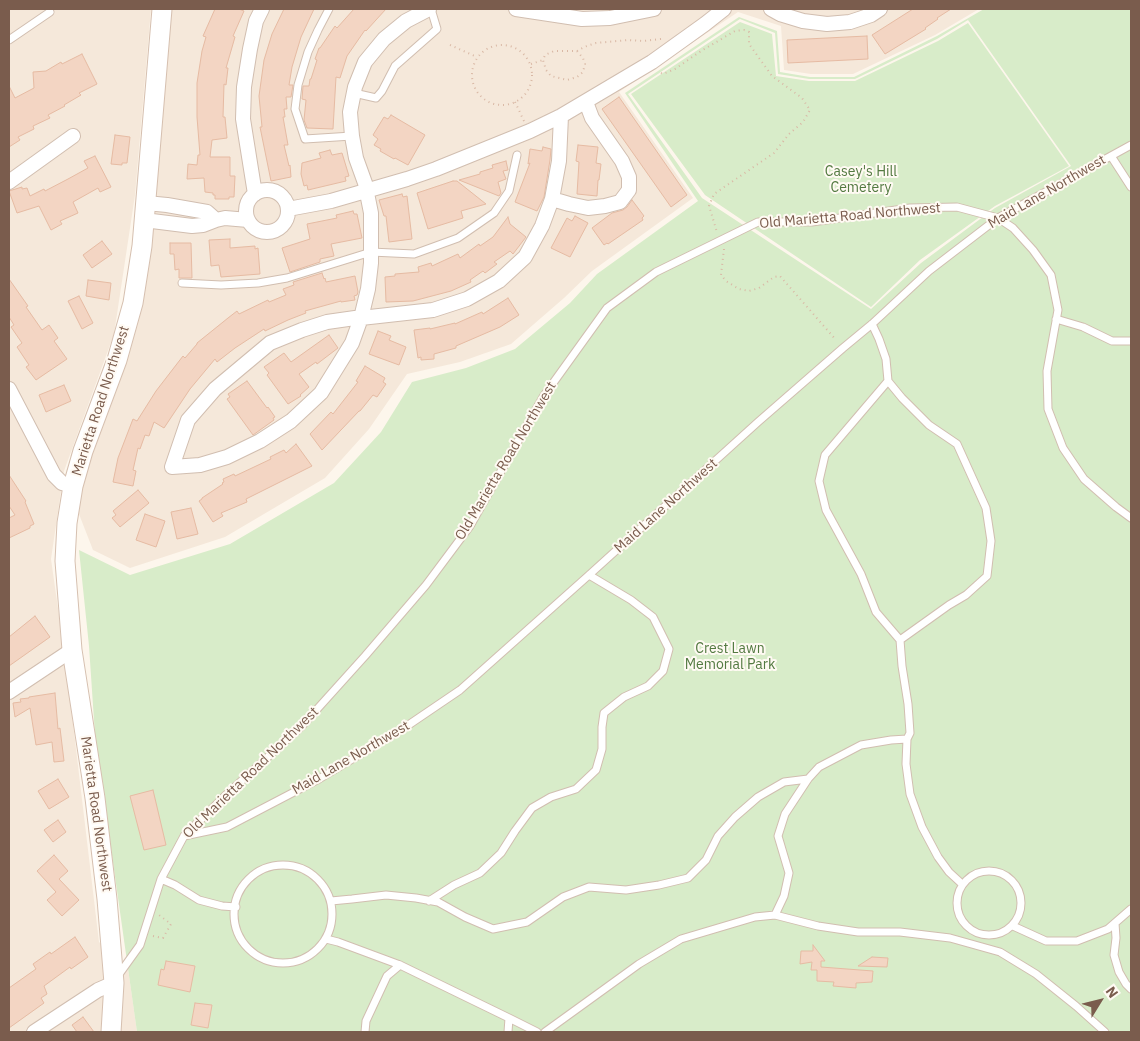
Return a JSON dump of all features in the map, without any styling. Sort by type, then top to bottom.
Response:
[{"type":"main road","name":"Marietta Road Northwest","points":[[111,1032],[114,982],[107,899],[95,798],[72,650],[65,561],[67,523],[73,486],[83,451],[117,360],[133,302],[142,246],[162,9]]},
{"type":"street","points":[[255,194],[243,119],[244,87],[256,21],[262,9]]},
{"type":"street","points":[[430,9],[406,21],[384,39],[366,62],[355,87],[350,112],[352,136],[371,212],[371,262],[368,289],[361,318],[352,343],[321,393],[291,421],[260,441],[227,457],[200,465],[172,467],[188,420],[215,389],[270,343],[327,322],[361,318],[433,310],[467,299],[499,282],[526,257],[542,226],[552,199],[560,161],[561,116]]},
{"type":"street","points":[[516,9],[540,11],[582,19],[610,18],[654,9]]},
{"type":"street","points":[[288,209],[331,201],[436,169],[530,131],[586,102],[652,62],[724,9]]},
{"type":"street","points":[[771,9],[780,14],[803,21],[827,24],[850,22],[870,15],[880,9]]},
{"type":"street","points":[[552,199],[588,208],[620,202],[629,190],[629,177],[622,161],[592,118],[586,102]]},
{"type":"street","points":[[9,182],[73,136]]},
{"type":"street","points":[[265,190],[274,191],[281,195],[288,209],[288,217],[284,224],[278,230],[270,232],[261,232],[253,227],[246,213],[246,207],[250,199],[255,194],[265,190]]},
{"type":"street","points":[[145,211],[192,226],[203,225],[225,218],[248,220]]},
{"type":"street","points":[[10,397],[54,475],[62,483],[73,486]]},
{"type":"street","points":[[9,692],[72,650]]},
{"type":"street","points":[[34,1032],[98,990],[114,982]]},
{"type":"lane","points":[[329,9],[308,52],[298,85],[295,109],[305,139],[352,136]]},
{"type":"lane","points":[[354,94],[376,98],[382,91],[394,66],[437,29],[430,9]]},
{"type":"lane","points":[[9,40],[50,12]]},
{"type":"lane","name":"Maid Lane Northwest","points":[[184,836],[226,827],[319,779],[404,728],[460,690],[758,422],[872,324],[929,271],[998,218],[1131,145]]},
{"type":"lane","points":[[182,283],[221,285],[258,283],[287,278],[371,252],[414,254],[458,238],[494,212],[509,191],[517,155]]},
{"type":"lane","points":[[1111,156],[1131,187]]},
{"type":"lane","name":"Old Marietta Road Northwest","points":[[114,982],[140,945],[162,879],[184,836],[301,727],[426,585],[470,526],[543,397],[607,308],[656,272],[758,222],[812,222],[910,208],[957,207],[998,218]]},
{"type":"lane","points":[[998,218],[1013,228],[1051,274],[1058,310],[1047,371],[1048,409],[1063,448],[1084,479],[1131,518]]},
{"type":"lane","points":[[1056,319],[1112,340],[1131,341]]},
{"type":"lane","points":[[872,324],[886,360],[888,382],[929,425],[957,444],[986,508],[991,541],[987,576],[966,595],[949,604],[900,640]]},
{"type":"lane","points":[[888,382],[825,455],[820,481],[826,510],[861,574],[876,612],[900,640],[910,733],[907,740],[906,764],[910,794],[922,827],[938,857],[949,872],[962,884]]},
{"type":"lane","points":[[429,900],[454,885],[480,873],[501,854],[514,831],[532,808],[551,797],[576,789],[596,770],[602,749],[604,713],[624,697],[648,686],[663,671],[669,649],[653,617],[631,600],[590,575]]},
{"type":"lane","points":[[775,916],[784,896],[789,873],[778,836],[785,814],[808,780],[819,766],[861,745],[891,740],[907,740]]},
{"type":"lane","points":[[331,901],[386,895],[416,898],[438,902],[465,917],[493,929],[527,922],[563,897],[589,887],[626,890],[688,878],[706,860],[718,836],[735,817],[758,797],[784,782],[808,780]]},
{"type":"lane","points":[[271,867],[299,868],[307,872],[321,882],[331,901],[333,916],[326,939],[309,957],[285,964],[260,958],[242,942],[235,922],[236,902],[245,884],[256,874],[271,867]]},
{"type":"lane","points":[[989,870],[1006,875],[1014,882],[1020,892],[1021,899],[1021,910],[1013,926],[998,934],[984,935],[974,932],[963,923],[958,913],[957,898],[962,884],[970,876],[989,870]]},
{"type":"lane","points":[[162,879],[198,900],[222,906],[236,907]]},
{"type":"lane","points":[[1013,926],[1046,941],[1077,942],[1108,929],[1131,909]]},
{"type":"lane","points":[[545,1032],[639,964],[681,939],[755,917],[775,916],[842,930],[900,932],[950,938],[1000,952],[1036,974],[1105,1032]]},
{"type":"lane","points":[[1115,922],[1114,955],[1119,972],[1131,990]]},
{"type":"lane","points":[[326,939],[400,965],[537,1032]]},
{"type":"lane","points":[[366,1032],[366,1021],[387,976],[400,965]]},
{"type":"lane","points":[[508,1032],[509,1018]]},
{"type":"path","points":[[652,62],[656,70],[663,74],[675,69],[701,50],[735,31],[744,30],[749,32],[749,44],[772,76],[802,98],[810,110],[803,122],[789,134],[774,153],[714,194],[709,206],[718,232],[724,239],[721,275],[726,281],[739,289],[749,291],[759,288],[774,277],[780,276],[843,348]]},
{"type":"path","points":[[577,51],[585,64],[583,72],[577,77],[567,80],[551,76],[546,70],[543,60],[545,55],[554,51],[577,51],[596,43],[661,39]]},
{"type":"path","points":[[500,44],[510,46],[520,51],[530,64],[532,79],[529,89],[522,98],[515,102],[500,105],[490,103],[480,96],[475,89],[472,79],[474,62],[480,53],[490,47],[500,44]]},
{"type":"path","points":[[450,45],[477,57]]},
{"type":"path","points":[[530,64],[543,60]]},
{"type":"path","points":[[515,102],[530,131]]},
{"type":"path","points":[[143,934],[163,938],[171,924],[152,909]]},
{"type":"shaded area","points":[[9,9],[151,9],[135,195],[114,334],[64,471],[51,559],[66,665],[99,942],[128,968],[137,1032],[9,1032]]},
{"type":"shaded area","points":[[171,9],[979,9],[935,35],[853,74],[811,74],[784,70],[781,26],[738,12],[619,92],[693,198],[592,271],[511,344],[460,362],[407,374],[369,429],[325,478],[225,537],[130,568],[93,550],[77,509],[87,454],[120,370]]},
{"type":"green space","name":"Crest Lawn Memorial Park","points":[[984,9],[1131,9],[1131,1032],[137,1032],[95,735],[89,646],[79,550],[130,575],[230,544],[334,483],[381,432],[412,382],[466,368],[515,349],[570,303],[597,274],[698,201],[625,93],[739,17],[777,31],[780,72],[810,77],[854,77],[937,36]],"holes":[[[740,19],[775,33],[778,74],[809,79],[855,79],[937,39],[968,20],[1071,166],[995,208],[921,263],[871,309],[702,198],[628,94]]]},
{"type":"green space","name":"Casey's Hill Cemetery","points":[[740,22],[772,34],[776,76],[809,81],[855,81],[938,41],[968,23],[1069,166],[995,206],[920,260],[871,307],[705,195],[631,94]]},
{"type":"building","points":[[215,9],[239,9],[244,11],[233,36],[235,37],[226,68],[228,68],[226,85],[224,84],[223,117],[225,117],[227,138],[212,140],[210,157],[230,157],[230,176],[235,176],[234,197],[229,197],[229,199],[215,199],[213,193],[205,192],[204,178],[187,179],[188,164],[197,165],[198,155],[200,155],[197,83],[206,37],[203,36]]},
{"type":"building","points":[[284,9],[314,9],[301,37],[292,67],[289,85],[293,85],[291,97],[286,97],[287,109],[284,109],[285,117],[283,117],[288,145],[284,145],[290,165],[291,177],[271,181],[260,127],[262,127],[259,96],[264,60],[272,34]]},
{"type":"building","points":[[354,9],[386,9],[365,30],[347,56],[340,78],[336,77],[333,129],[307,128],[304,120],[306,100],[302,99],[303,86],[309,86],[319,48],[335,26],[337,28]]},
{"type":"building","points":[[913,9],[951,9],[937,18],[926,29],[885,54],[872,35]]},
{"type":"building","points":[[867,36],[868,59],[788,63],[787,40]]},
{"type":"building","points":[[82,54],[97,84],[79,93],[81,95],[48,115],[50,118],[33,126],[34,129],[18,137],[20,140],[9,147],[9,86],[15,98],[34,88],[33,72],[46,71],[61,62],[62,64]]},
{"type":"building","points":[[619,97],[687,195],[671,207],[602,109]]},
{"type":"building","points":[[391,115],[425,135],[408,165],[380,151],[381,149],[374,145],[378,139],[373,135],[384,117],[388,119]]},
{"type":"building","points":[[115,135],[130,137],[127,163],[122,163],[122,165],[111,164]]},
{"type":"building","points":[[578,145],[598,147],[596,163],[601,164],[597,196],[577,194],[579,162],[576,161]]},
{"type":"building","points":[[543,147],[551,149],[550,160],[544,197],[537,211],[515,202],[530,163],[528,164],[530,149],[542,151]]},
{"type":"building","points":[[330,150],[332,155],[342,153],[349,176],[345,177],[346,181],[308,190],[307,185],[304,186],[301,174],[302,163],[321,158],[319,153]]},
{"type":"building","points":[[95,156],[111,187],[100,192],[98,188],[73,202],[78,213],[60,221],[62,224],[51,230],[39,206],[17,213],[9,191],[22,187],[22,189],[27,188],[30,196],[44,189],[45,191],[88,168],[84,161]]},
{"type":"building","points":[[506,161],[508,170],[503,171],[506,179],[498,182],[501,193],[499,196],[459,180],[480,174],[480,172],[493,168],[492,165]]},
{"type":"building","points":[[457,181],[486,204],[461,211],[463,218],[428,229],[417,193]]},
{"type":"building","points":[[402,194],[403,197],[407,196],[412,239],[389,242],[386,216],[384,216],[379,200]]},
{"type":"building","points":[[632,200],[644,216],[643,220],[604,245],[592,228],[612,213],[623,210]]},
{"type":"building","points":[[353,211],[354,214],[357,214],[362,238],[331,244],[334,256],[320,259],[320,262],[290,272],[282,248],[310,239],[307,224],[337,218],[336,215]]},
{"type":"building","points":[[575,216],[588,223],[570,257],[551,248],[567,218],[572,221]]},
{"type":"building","points":[[508,217],[510,224],[526,237],[513,254],[510,251],[494,262],[497,264],[485,273],[483,271],[470,280],[471,282],[451,291],[413,301],[386,302],[385,277],[395,276],[395,274],[419,272],[418,267],[431,263],[432,266],[458,254],[460,258],[479,244],[480,246],[493,237]]},
{"type":"building","points":[[230,239],[230,248],[255,246],[255,249],[258,248],[260,274],[221,277],[219,265],[211,266],[209,240]]},
{"type":"building","points":[[102,241],[112,254],[92,268],[83,255]]},
{"type":"building","points":[[170,243],[191,243],[192,278],[179,278],[179,269],[175,270],[174,254],[170,254]]},
{"type":"building","points":[[322,273],[326,282],[355,276],[358,292],[354,296],[355,300],[341,301],[305,311],[306,313],[265,331],[264,329],[217,362],[215,359],[190,389],[164,428],[154,422],[149,436],[145,435],[140,449],[138,448],[133,470],[136,471],[133,486],[113,482],[118,458],[133,419],[137,421],[156,391],[183,356],[185,358],[197,343],[237,311],[239,314],[268,300],[269,302],[286,295],[283,289],[294,285],[293,282]]},
{"type":"building","points":[[9,279],[42,330],[49,325],[58,338],[54,341],[67,359],[36,380],[26,367],[29,365],[17,347],[22,343],[11,327],[14,325],[9,317]]},
{"type":"building","points":[[88,280],[111,283],[109,300],[86,296]]},
{"type":"building","points":[[79,296],[93,323],[82,329],[68,301]]},
{"type":"building","points":[[508,298],[519,315],[500,327],[456,346],[456,348],[434,354],[434,359],[421,360],[421,357],[418,358],[414,330],[455,324],[482,312],[483,314]]},
{"type":"building","points":[[378,331],[391,336],[389,340],[406,347],[399,365],[369,354]]},
{"type":"building","points":[[329,335],[338,348],[317,364],[316,362],[299,374],[309,387],[301,396],[288,404],[267,375],[269,373],[264,367],[284,353],[291,362]]},
{"type":"building","points":[[365,366],[385,378],[383,382],[386,384],[377,397],[373,395],[322,450],[310,434],[331,412],[333,414],[358,382],[356,381]]},
{"type":"building","points":[[247,381],[275,417],[273,418],[274,420],[253,435],[227,399],[230,397],[228,394]]},
{"type":"building","points":[[64,385],[71,401],[46,412],[39,395]]},
{"type":"building","points":[[296,444],[312,466],[246,499],[247,502],[221,513],[223,516],[213,522],[199,501],[202,498],[223,484],[223,479],[234,474],[235,476],[271,459],[270,457],[284,450],[286,453]]},
{"type":"building","points":[[9,475],[26,501],[34,524],[30,528],[9,538],[9,518],[15,515],[9,506]]},
{"type":"building","points":[[138,490],[149,503],[120,527],[112,518],[116,515],[113,511]]},
{"type":"building","points":[[191,508],[198,534],[177,539],[171,512]]},
{"type":"building","points":[[145,514],[165,521],[156,547],[136,540]]},
{"type":"building","points":[[35,616],[50,637],[9,666],[9,637]]},
{"type":"building","points":[[55,693],[58,729],[60,728],[64,761],[54,762],[52,742],[36,745],[30,708],[15,717],[13,703],[21,702],[20,699]]},
{"type":"building","points":[[58,779],[69,797],[49,809],[38,791]]},
{"type":"building","points":[[153,790],[166,845],[144,850],[130,796]]},
{"type":"building","points":[[58,820],[66,832],[53,842],[44,830]]},
{"type":"building","points":[[54,855],[68,871],[59,879],[79,900],[62,916],[47,900],[56,892],[37,871]]},
{"type":"building","points":[[75,937],[88,957],[71,969],[70,967],[44,986],[47,994],[41,998],[44,1003],[9,1028],[9,988],[36,969],[33,964]]},
{"type":"building","points":[[813,945],[825,961],[821,961],[821,967],[873,971],[872,982],[856,983],[856,988],[833,986],[834,982],[817,981],[817,970],[811,970],[812,962],[800,964],[801,951],[813,951]]},
{"type":"building","points":[[872,957],[888,958],[887,967],[858,966]]},
{"type":"building","points":[[166,961],[195,966],[190,992],[158,985],[161,969],[164,970]]},
{"type":"building","points":[[195,1003],[212,1005],[208,1028],[191,1025]]},
{"type":"building","points":[[83,1017],[94,1032],[77,1032],[72,1025]]}]
